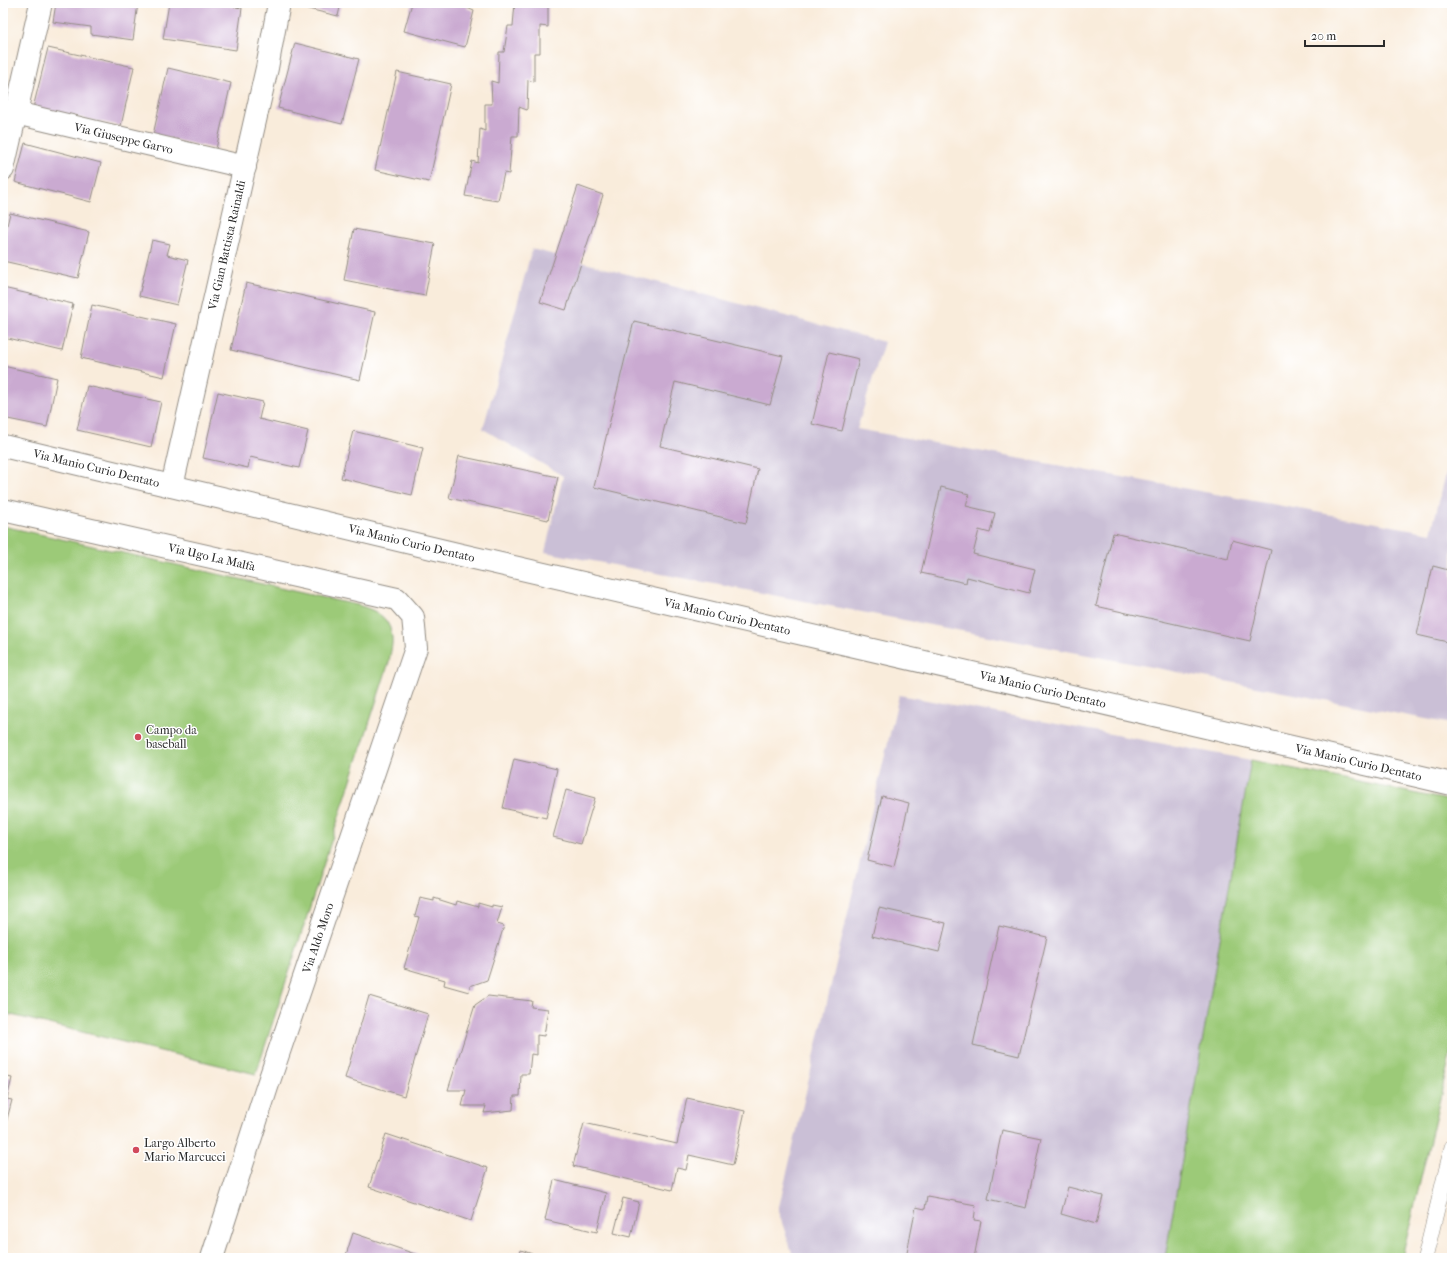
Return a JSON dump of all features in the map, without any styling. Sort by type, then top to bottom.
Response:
[{"type":"street","points":[[3,169],[9,112],[41,3]]},
{"type":"street","name":"Via Gian Battista Rainaldi","points":[[172,486],[267,68],[279,3]]},
{"type":"street","name":"Via Giuseppe Garvo","points":[[9,112],[245,167]]},
{"type":"street","name":"Via Manio Curio Dentato","points":[[3,446],[457,554],[1452,784]]},
{"type":"street","name":"Via Ugo La Malfa","points":[[3,510],[397,599],[413,617]]},
{"type":"street","name":"Via Aldo Moro","points":[[212,1258],[270,1080],[416,648],[413,617]]},
{"type":"lane","points":[[1425,1258],[1452,1147]]},
{"type":"shaded area","points":[[532,249],[884,342],[857,429],[1431,533],[1452,450],[1452,724],[545,552],[563,476],[483,429]]},
{"type":"shaded area","points":[[899,695],[1251,760],[1165,1258],[794,1258],[778,1211]]},
{"type":"green space","name":"Campo da baseball","points":[[3,526],[359,605],[377,613],[384,619],[389,627],[392,637],[392,646],[389,662],[256,1074],[3,1013]]},
{"type":"green space","points":[[1251,760],[1452,801],[1452,1048],[1402,1258],[1165,1258]]},
{"type":"building","points":[[3,3],[7,3],[5,13],[3,12]]},
{"type":"building","points":[[56,3],[138,3],[133,40],[91,34],[91,27],[53,22]]},
{"type":"building","points":[[169,3],[210,3],[242,8],[236,50],[163,39]]},
{"type":"building","points":[[292,3],[341,3],[338,16],[291,5]]},
{"type":"building","points":[[412,3],[469,3],[467,8],[474,11],[465,47],[404,31]]},
{"type":"building","points":[[515,3],[548,3],[548,27],[540,26],[540,53],[534,53],[534,82],[528,80],[527,110],[519,107],[518,136],[512,136],[509,174],[504,173],[498,201],[465,196],[472,161],[478,163],[480,129],[485,131],[485,104],[492,104],[491,81],[498,83],[499,52],[504,52],[508,26],[513,26]]},
{"type":"building","points":[[295,43],[359,59],[342,124],[278,108]]},
{"type":"building","points":[[48,48],[134,67],[121,126],[33,108]]},
{"type":"building","points":[[168,68],[231,83],[216,149],[153,135]]},
{"type":"building","points":[[397,72],[451,84],[429,182],[375,170]]},
{"type":"building","points":[[25,143],[101,163],[91,202],[15,182]]},
{"type":"building","points":[[578,186],[603,195],[566,310],[540,302]]},
{"type":"building","points":[[10,213],[89,232],[78,278],[3,261],[3,242]]},
{"type":"building","points":[[354,229],[435,244],[425,296],[344,280]]},
{"type":"building","points":[[152,240],[170,244],[167,255],[188,260],[177,305],[139,296]]},
{"type":"building","points":[[246,283],[375,312],[360,380],[231,350]]},
{"type":"building","points":[[3,288],[73,304],[62,351],[3,337]]},
{"type":"building","points":[[92,305],[176,324],[164,377],[81,358]]},
{"type":"building","points":[[634,321],[783,356],[770,405],[675,382],[660,446],[758,469],[746,523],[594,487]]},
{"type":"building","points":[[829,352],[859,359],[842,431],[812,424]]},
{"type":"building","points":[[3,366],[57,378],[47,427],[3,418]]},
{"type":"building","points":[[87,386],[161,402],[151,447],[77,430]]},
{"type":"building","points":[[218,392],[263,402],[259,419],[308,431],[299,468],[250,457],[248,468],[203,458]]},
{"type":"building","points":[[353,431],[423,448],[412,495],[341,478]]},
{"type":"building","points":[[459,456],[558,477],[548,520],[449,498]]},
{"type":"building","points":[[941,487],[969,494],[966,506],[995,513],[990,533],[979,530],[973,554],[1035,569],[1029,593],[967,577],[966,583],[921,573]]},
{"type":"building","points":[[1113,533],[1228,559],[1232,540],[1271,550],[1250,641],[1096,606]]},
{"type":"building","points":[[1433,566],[1452,571],[1452,643],[1417,635]]},
{"type":"building","points":[[514,759],[557,769],[546,818],[503,808]]},
{"type":"building","points":[[566,790],[595,798],[581,844],[553,837]]},
{"type":"building","points":[[882,796],[909,803],[894,867],[867,860]]},
{"type":"building","points":[[420,898],[434,901],[434,898],[456,905],[457,901],[478,907],[478,903],[492,907],[492,905],[502,907],[497,924],[504,926],[487,980],[470,986],[469,992],[444,985],[445,980],[404,968],[419,917],[415,916]]},
{"type":"building","points":[[879,908],[946,923],[939,952],[872,936]]},
{"type":"building","points":[[999,926],[1047,937],[1019,1056],[973,1045]]},
{"type":"building","points":[[369,996],[428,1014],[404,1096],[345,1078]]},
{"type":"building","points":[[488,996],[532,1001],[531,1007],[548,1009],[544,1036],[537,1035],[537,1055],[531,1054],[529,1074],[521,1074],[520,1096],[514,1096],[513,1110],[484,1113],[486,1106],[462,1106],[466,1090],[448,1090],[475,1005]]},
{"type":"building","points":[[3,1076],[12,1078],[7,1099],[12,1100],[6,1123],[3,1122]]},
{"type":"building","points":[[687,1098],[745,1111],[733,1165],[689,1155],[686,1170],[677,1168],[672,1190],[573,1166],[584,1123],[677,1144]]},
{"type":"building","points":[[1002,1130],[1041,1138],[1026,1208],[988,1199]]},
{"type":"building","points":[[386,1134],[488,1168],[471,1221],[369,1187]]},
{"type":"building","points":[[554,1180],[606,1193],[597,1232],[545,1220]]},
{"type":"building","points":[[1068,1187],[1103,1196],[1096,1224],[1061,1214]]},
{"type":"building","points":[[927,1196],[976,1205],[974,1220],[981,1221],[974,1258],[906,1258],[916,1207],[925,1209]]},
{"type":"building","points":[[623,1198],[639,1202],[631,1237],[614,1233]]},
{"type":"building","points":[[353,1233],[427,1258],[345,1258]]},
{"type":"building","points":[[521,1250],[543,1258],[519,1258]]},
{"type":"place","name":"Campo da baseball","points":[[138,737]]},
{"type":"place","name":"Largo Alberto Mario Marcucci","points":[[136,1150]]}]
